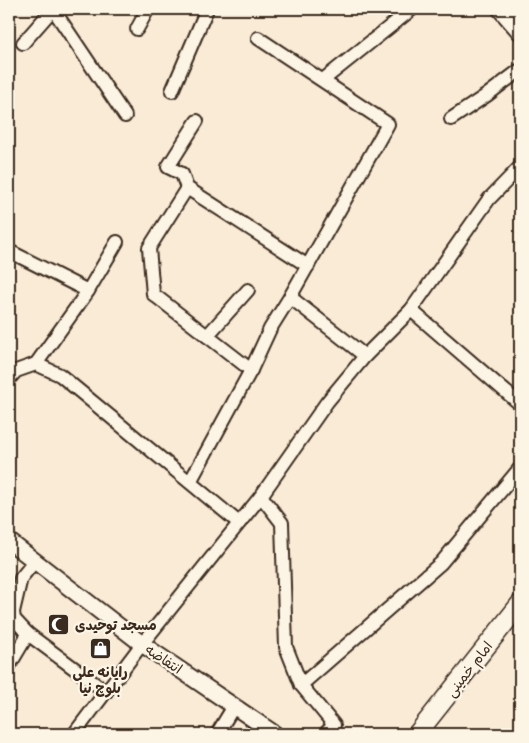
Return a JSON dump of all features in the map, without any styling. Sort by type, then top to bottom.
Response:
[{"type":"main road","name":"امام خمینی","points":[[417,734],[520,604]]},
{"type":"street","points":[[23,43],[53,9],[125,116]]},
{"type":"street","points":[[137,28],[148,9]]},
{"type":"street","points":[[172,91],[207,9]]},
{"type":"street","points":[[323,80],[412,9]]},
{"type":"street","points":[[510,13],[520,32]]},
{"type":"street","points":[[190,482],[251,370],[270,329],[308,266],[388,124],[258,38]]},
{"type":"street","points":[[451,119],[520,70]]},
{"type":"street","points":[[197,121],[168,167],[182,174],[187,188],[308,266]]},
{"type":"street","points":[[74,734],[142,644],[261,496],[327,402],[365,356],[411,310],[489,199],[520,167]]},
{"type":"street","points":[[187,188],[149,248],[153,294],[251,370]]},
{"type":"street","points":[[9,379],[16,371],[36,364],[88,291],[117,242]]},
{"type":"street","points":[[9,251],[88,291]]},
{"type":"street","points":[[207,336],[248,290]]},
{"type":"street","points":[[290,297],[365,356]]},
{"type":"street","points":[[411,310],[520,404]]},
{"type":"street","points":[[36,364],[60,375],[239,523]]},
{"type":"street","points":[[301,685],[441,563],[519,474]]},
{"type":"street","points":[[261,496],[282,523],[286,647],[301,685],[334,725],[325,734]]},
{"type":"street","name":"انتفاضه","points":[[9,541],[142,644],[275,734]]},
{"type":"street","points":[[34,562],[15,576],[14,619],[28,634],[106,692]]},
{"type":"street","points":[[9,666],[28,634]]},
{"type":"street","points":[[217,734],[234,706]]},
{"type":"place","name":"مسجد توحیدی","points":[[59,625]]},
{"type":"place","name":"رایانه علی بلوچ نیا","points":[[100,649]]}]
